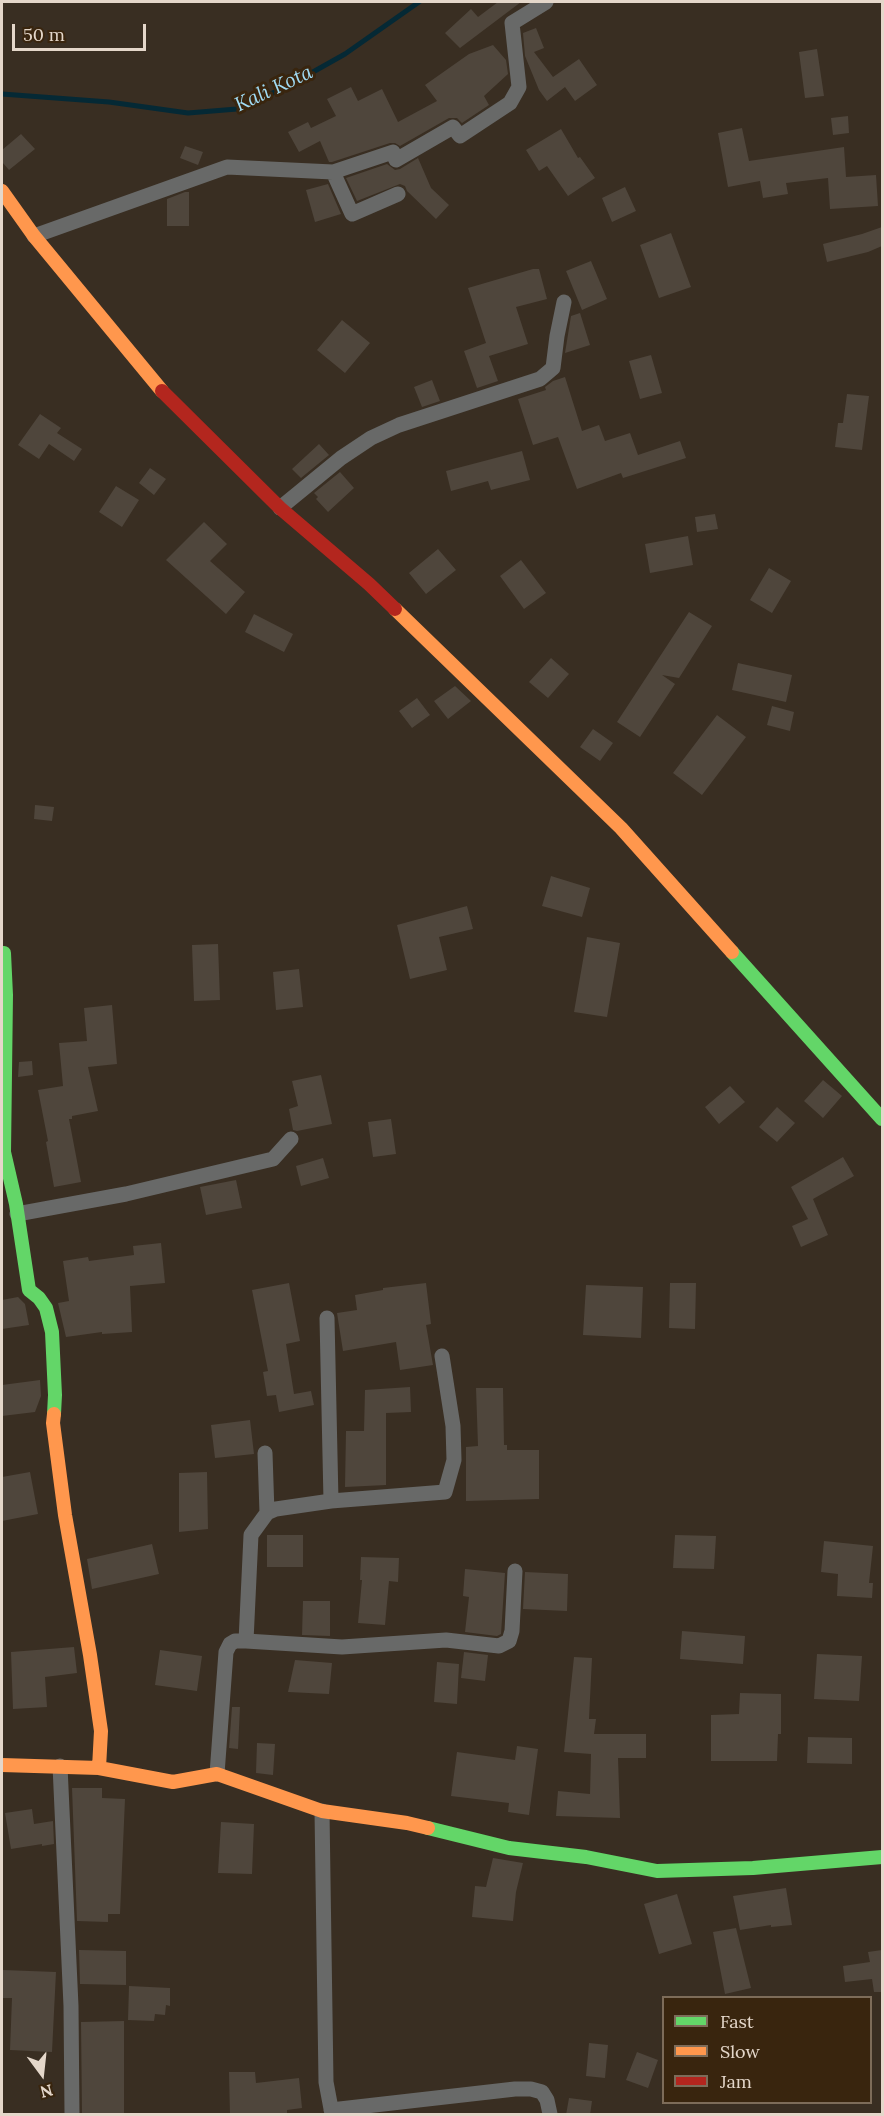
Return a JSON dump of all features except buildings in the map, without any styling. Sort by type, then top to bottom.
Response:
[{"type":"street","points":[[34,236],[227,167],[333,172],[393,152],[396,160],[453,127],[460,136],[510,103],[519,87],[512,23],[546,2]]},
{"type":"street","points":[[333,172],[352,214],[398,194]]},
{"type":"street","points":[[2,190],[34,236],[171,402],[280,508],[369,584],[621,828],[882,1119]]},
{"type":"street","points":[[280,508],[341,458],[371,438],[399,425],[540,379],[553,368],[564,302]]},
{"type":"street","points":[[4,953],[6,995],[4,1152],[29,1290],[46,1308],[52,1332],[55,1395],[53,1423],[66,1525],[90,1655],[99,1720],[99,1768]]},
{"type":"street","points":[[17,1214],[126,1194],[273,1159],[291,1139]]},
{"type":"street","points":[[327,1318],[331,1501]]},
{"type":"street","points":[[246,1641],[250,1535],[267,1513],[276,1509],[331,1501],[445,1492],[454,1460],[453,1425],[442,1356]]},
{"type":"street","points":[[265,1453],[267,1513]]},
{"type":"street","points":[[217,1774],[226,1652],[230,1644],[235,1641],[246,1641],[342,1647],[446,1640],[500,1646],[509,1641],[512,1631],[515,1571]]},
{"type":"street","points":[[2,1765],[99,1768],[173,1782],[217,1774],[322,1810],[407,1823],[509,1848],[586,1857],[657,1871],[753,1868],[882,1857]]},
{"type":"street","points":[[60,1766],[71,2006],[72,2115]]},
{"type":"street","points":[[322,1810],[326,2082],[332,2112],[515,2089],[531,2089],[542,2092],[547,2100],[550,2115]]},
{"type":"waterway","name":"Kali Kota","points":[[2,94],[109,102],[188,113],[237,109],[288,86],[345,54],[419,2]]},
{"type":"traffic: fast","points":[[732,952],[882,1119]]},
{"type":"traffic: fast","points":[[4,953],[6,995],[4,1152],[16,1204],[29,1290],[46,1308],[52,1332],[54,1414]]},
{"type":"traffic: fast","points":[[428,1828],[509,1848],[586,1857],[657,1871],[753,1868],[882,1857]]},
{"type":"traffic: slow","points":[[2,191],[34,236],[162,391]]},
{"type":"traffic: slow","points":[[395,609],[621,828],[732,952]]},
{"type":"traffic: slow","points":[[54,1414],[53,1423],[65,1515],[101,1731],[99,1768]]},
{"type":"traffic: slow","points":[[2,1765],[99,1768],[173,1782],[217,1774],[322,1811],[428,1828]]},
{"type":"traffic: jam","points":[[162,391],[280,508],[395,609]]}]
